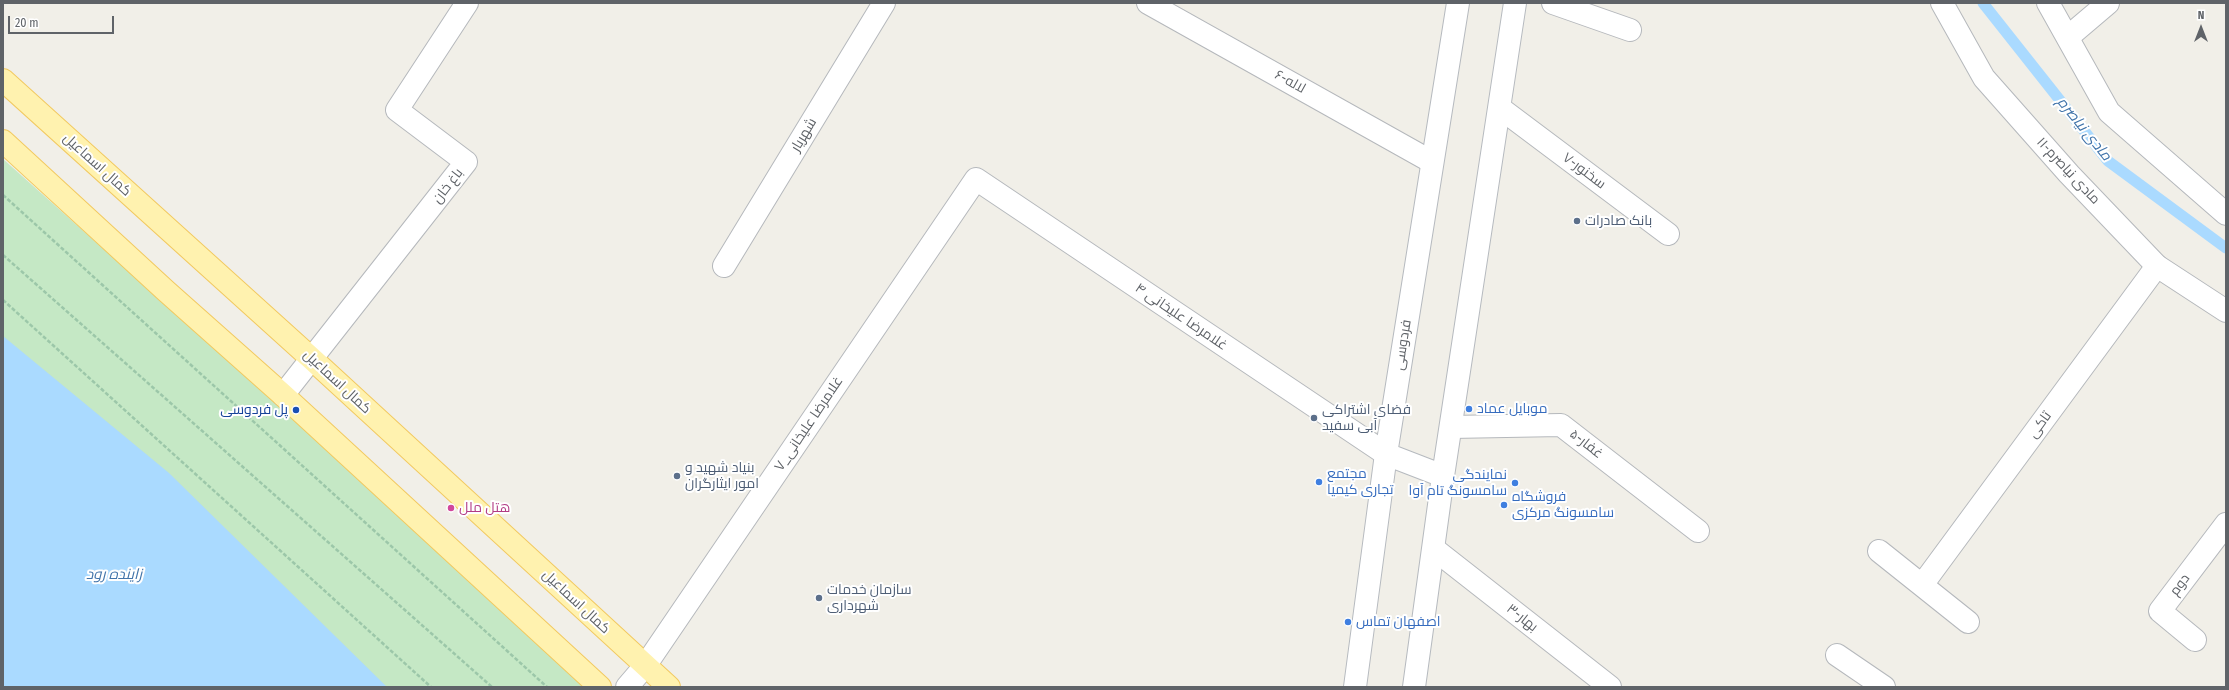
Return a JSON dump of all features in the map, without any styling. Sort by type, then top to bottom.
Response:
[{"type":"main road","name":"کمال اسماعیل","points":[[3,80],[312,359],[669,687]]},
{"type":"main road","points":[[3,141],[166,291],[283,395],[600,687]]},
{"type":"street","name":"باغ خان","points":[[312,359],[466,162],[397,110],[467,3]]},
{"type":"street","name":"شهریار","points":[[724,266],[884,3]]},
{"type":"street","name":"۶-لاله","points":[[1148,3],[1432,162]]},
{"type":"street","name":"فردوسی","points":[[1355,687],[1386,454],[1458,3]]},
{"type":"street","points":[[1414,687],[1443,476],[1515,3]]},
{"type":"street","points":[[1553,3],[1630,30]]},
{"type":"street","name":"۱۱-مادی نیاصرم","points":[[1942,3],[1984,78],[2069,174],[2158,266],[2226,310]]},
{"type":"street","points":[[2048,3],[2109,112],[2226,214]]},
{"type":"street","points":[[2068,37],[2108,3]]},
{"type":"street","name":"۷-سخنور","points":[[1500,108],[1668,234]]},
{"type":"street","name":"۴ غلامرضا علیخانی","points":[[976,179],[1386,454],[1443,476]]},
{"type":"street","name":"۷_غلامرضا علیخانی","points":[[627,687],[645,666],[976,179]]},
{"type":"street","name":"تاکی","points":[[1922,585],[2158,266]]},
{"type":"street","points":[[283,395],[312,359]]},
{"type":"street","name":"۵-غفار","points":[[1451,427],[1561,425],[1698,531]]},
{"type":"street","name":"دوم","points":[[2195,640],[2160,611],[2226,524]]},
{"type":"street","name":"۳-بهار","points":[[1434,549],[1610,687]]},
{"type":"street","points":[[1879,551],[1968,622]]},
{"type":"street","points":[[1837,655],[1884,687]]},
{"type":"path","points":[[3,194],[547,687]]},
{"type":"path","points":[[3,255],[492,687]]},
{"type":"path","points":[[3,300],[431,687]]},
{"type":"green space","points":[[3,159],[593,687],[378,687],[3,350]]},
{"type":"water","name":"زاینده رود","points":[[3,336],[169,473],[387,687],[3,687]]},
{"type":"waterway","name":"مادی نیاصرم","points":[[1983,3],[2108,161],[2226,248]]},
{"type":"place","name":"بانک صادرات","points":[[1577,221]]},
{"type":"place","name":"موبایل عماد","points":[[1469,409]]},
{"type":"place","name":"پل فردوسی","points":[[296,410]]},
{"type":"place","name":"فضای اشتراکی آبی سفید","points":[[1314,418]]},
{"type":"place","name":"بنیاد شهید و امور ایثارگران","points":[[677,476]]},
{"type":"place","name":"مجتمع تجاری کیمیا","points":[[1319,482]]},
{"type":"place","name":"نمایندگی سامسونگ تام آوا","points":[[1515,483]]},
{"type":"place","name":"فروشگاه سامسونگ مرکزی","points":[[1504,505]]},
{"type":"place","name":"هتل ملل","points":[[451,508]]},
{"type":"place","name":"سازمان خدمات شهرداری","points":[[819,598]]},
{"type":"place","name":"اصفهان تماس","points":[[1348,622]]}]
